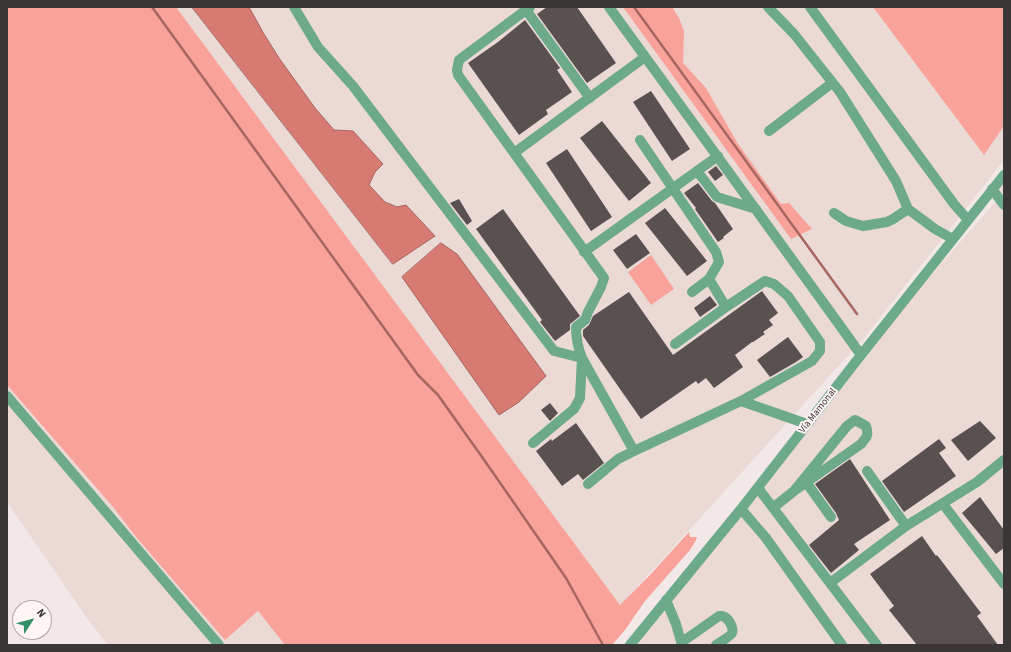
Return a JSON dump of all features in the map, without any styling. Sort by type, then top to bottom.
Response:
[{"type":"street","points":[[294,7],[318,47],[353,86],[554,351],[582,358]]},
{"type":"street","points":[[609,7],[718,156],[860,355]]},
{"type":"street","points":[[768,7],[794,34],[840,92],[896,181],[908,209],[935,229],[953,239]]},
{"type":"street","points":[[810,7],[950,198],[968,220]]},
{"type":"street","points":[[590,98],[528,8],[459,60],[457,70],[458,75],[604,279],[585,320],[576,327],[578,348],[582,358],[634,452]]},
{"type":"street","points":[[514,153],[645,57]]},
{"type":"street","points":[[769,131],[832,83]]},
{"type":"street","points":[[640,140],[716,252],[719,262],[709,279],[692,292]]},
{"type":"street","points":[[584,252],[718,156]]},
{"type":"street","points":[[697,171],[717,197],[756,209]]},
{"type":"street","name":"Vía Mamonal","points":[[630,645],[742,509],[860,355],[922,280],[1004,175]]},
{"type":"street","points":[[992,189],[1004,205]]},
{"type":"street","points":[[834,213],[846,221],[863,226],[887,222],[908,209]]},
{"type":"street","points":[[709,279],[726,307]]},
{"type":"street","points":[[588,484],[618,459],[741,401],[812,361],[820,351],[820,342],[788,296],[774,284],[765,281],[675,344]]},
{"type":"street","points":[[533,443],[574,409],[580,398],[582,358]]},
{"type":"street","points":[[7,396],[219,645]]},
{"type":"street","points":[[741,401],[807,424]]},
{"type":"street","points":[[774,507],[806,482],[861,444],[867,437],[868,432],[866,426],[855,420],[847,426],[794,491]]},
{"type":"street","points":[[830,583],[906,526],[977,482],[1003,463]]},
{"type":"street","points":[[867,471],[906,526]]},
{"type":"street","points":[[806,482],[831,517]]},
{"type":"street","points":[[758,488],[774,507],[877,645]]},
{"type":"street","points":[[943,504],[1004,584]]},
{"type":"street","points":[[742,509],[766,538],[842,645]]},
{"type":"street","points":[[666,600],[682,643],[719,616],[726,618],[732,628],[732,632],[716,645]]},
{"type":"shaded area","points":[[7,7],[176,7],[620,605],[689,532],[690,537],[697,537],[690,550],[645,601],[625,630],[612,645],[285,645],[258,611],[225,640],[136,537],[113,507],[7,385]]},
{"type":"shaded area","points":[[176,7],[1004,7],[1004,160],[864,338],[620,606]]},
{"type":"shaded area","points":[[192,7],[249,7],[279,58],[315,108],[334,130],[353,131],[383,164],[375,172],[369,185],[385,202],[397,207],[406,205],[435,236],[393,264]]},
{"type":"shaded area","points":[[623,7],[672,7],[679,18],[684,31],[683,63],[706,88],[738,144],[781,204],[789,203],[812,229],[791,239]]},
{"type":"shaded area","points":[[873,7],[1004,7],[1004,126],[984,155]]},
{"type":"shaded area","points":[[1004,175],[1004,645],[633,645],[861,355],[998,199],[992,189]]},
{"type":"shaded area","points":[[441,243],[457,254],[546,376],[519,402],[499,415],[402,277]]},
{"type":"shaded area","points":[[651,255],[674,289],[651,305],[628,272]]},
{"type":"shaded area","points":[[7,385],[225,639],[258,611],[285,645],[108,645],[89,621],[7,502]]},
{"type":"building","points":[[547,7],[577,7],[616,63],[587,83],[537,14]]},
{"type":"building","points":[[525,20],[560,68],[557,70],[572,92],[546,110],[548,114],[519,135],[468,63],[498,42]]},
{"type":"building","points":[[651,91],[690,149],[672,161],[633,102]]},
{"type":"building","points":[[602,121],[651,183],[629,201],[580,138]]},
{"type":"building","points":[[567,149],[612,217],[591,231],[546,163]]},
{"type":"building","points":[[716,166],[723,175],[715,181],[708,172]]},
{"type":"building","points":[[698,183],[715,203],[733,229],[718,242],[695,209],[696,208],[684,193]]},
{"type":"building","points":[[459,199],[472,221],[467,225],[450,203]]},
{"type":"building","points":[[665,208],[707,261],[687,276],[645,223]]},
{"type":"building","points":[[503,209],[580,316],[570,324],[570,330],[555,341],[540,322],[542,320],[476,229]]},
{"type":"building","points":[[636,234],[650,253],[627,269],[613,250]]},
{"type":"building","points":[[762,291],[778,313],[769,320],[773,325],[763,332],[765,334],[735,355],[743,367],[714,388],[706,378],[698,384],[696,381],[641,419],[583,336],[583,330],[589,325],[593,316],[629,292],[673,355]]},
{"type":"building","points":[[710,296],[717,305],[700,317],[694,308]]},
{"type":"building","points":[[788,337],[803,357],[770,377],[757,360]]},
{"type":"building","points":[[550,403],[558,413],[550,421],[541,410]]},
{"type":"building","points":[[980,421],[996,438],[968,461],[951,440]]},
{"type":"building","points":[[576,423],[604,463],[583,480],[578,474],[562,486],[536,451],[551,439],[552,441]]},
{"type":"building","points":[[939,439],[946,448],[939,453],[956,476],[904,512],[882,481]]},
{"type":"building","points":[[850,459],[890,520],[854,544],[859,550],[831,573],[809,545],[839,520],[836,513],[815,484]]},
{"type":"building","points":[[980,497],[1004,530],[1004,548],[996,554],[962,513]]},
{"type":"building","points":[[922,536],[981,613],[977,616],[998,645],[917,645],[889,610],[894,606],[870,574]]},
{"type":"waterway","points":[[152,7],[418,375],[438,395],[487,464],[566,578],[603,645]]},
{"type":"waterway","points":[[634,7],[857,314]]}]
